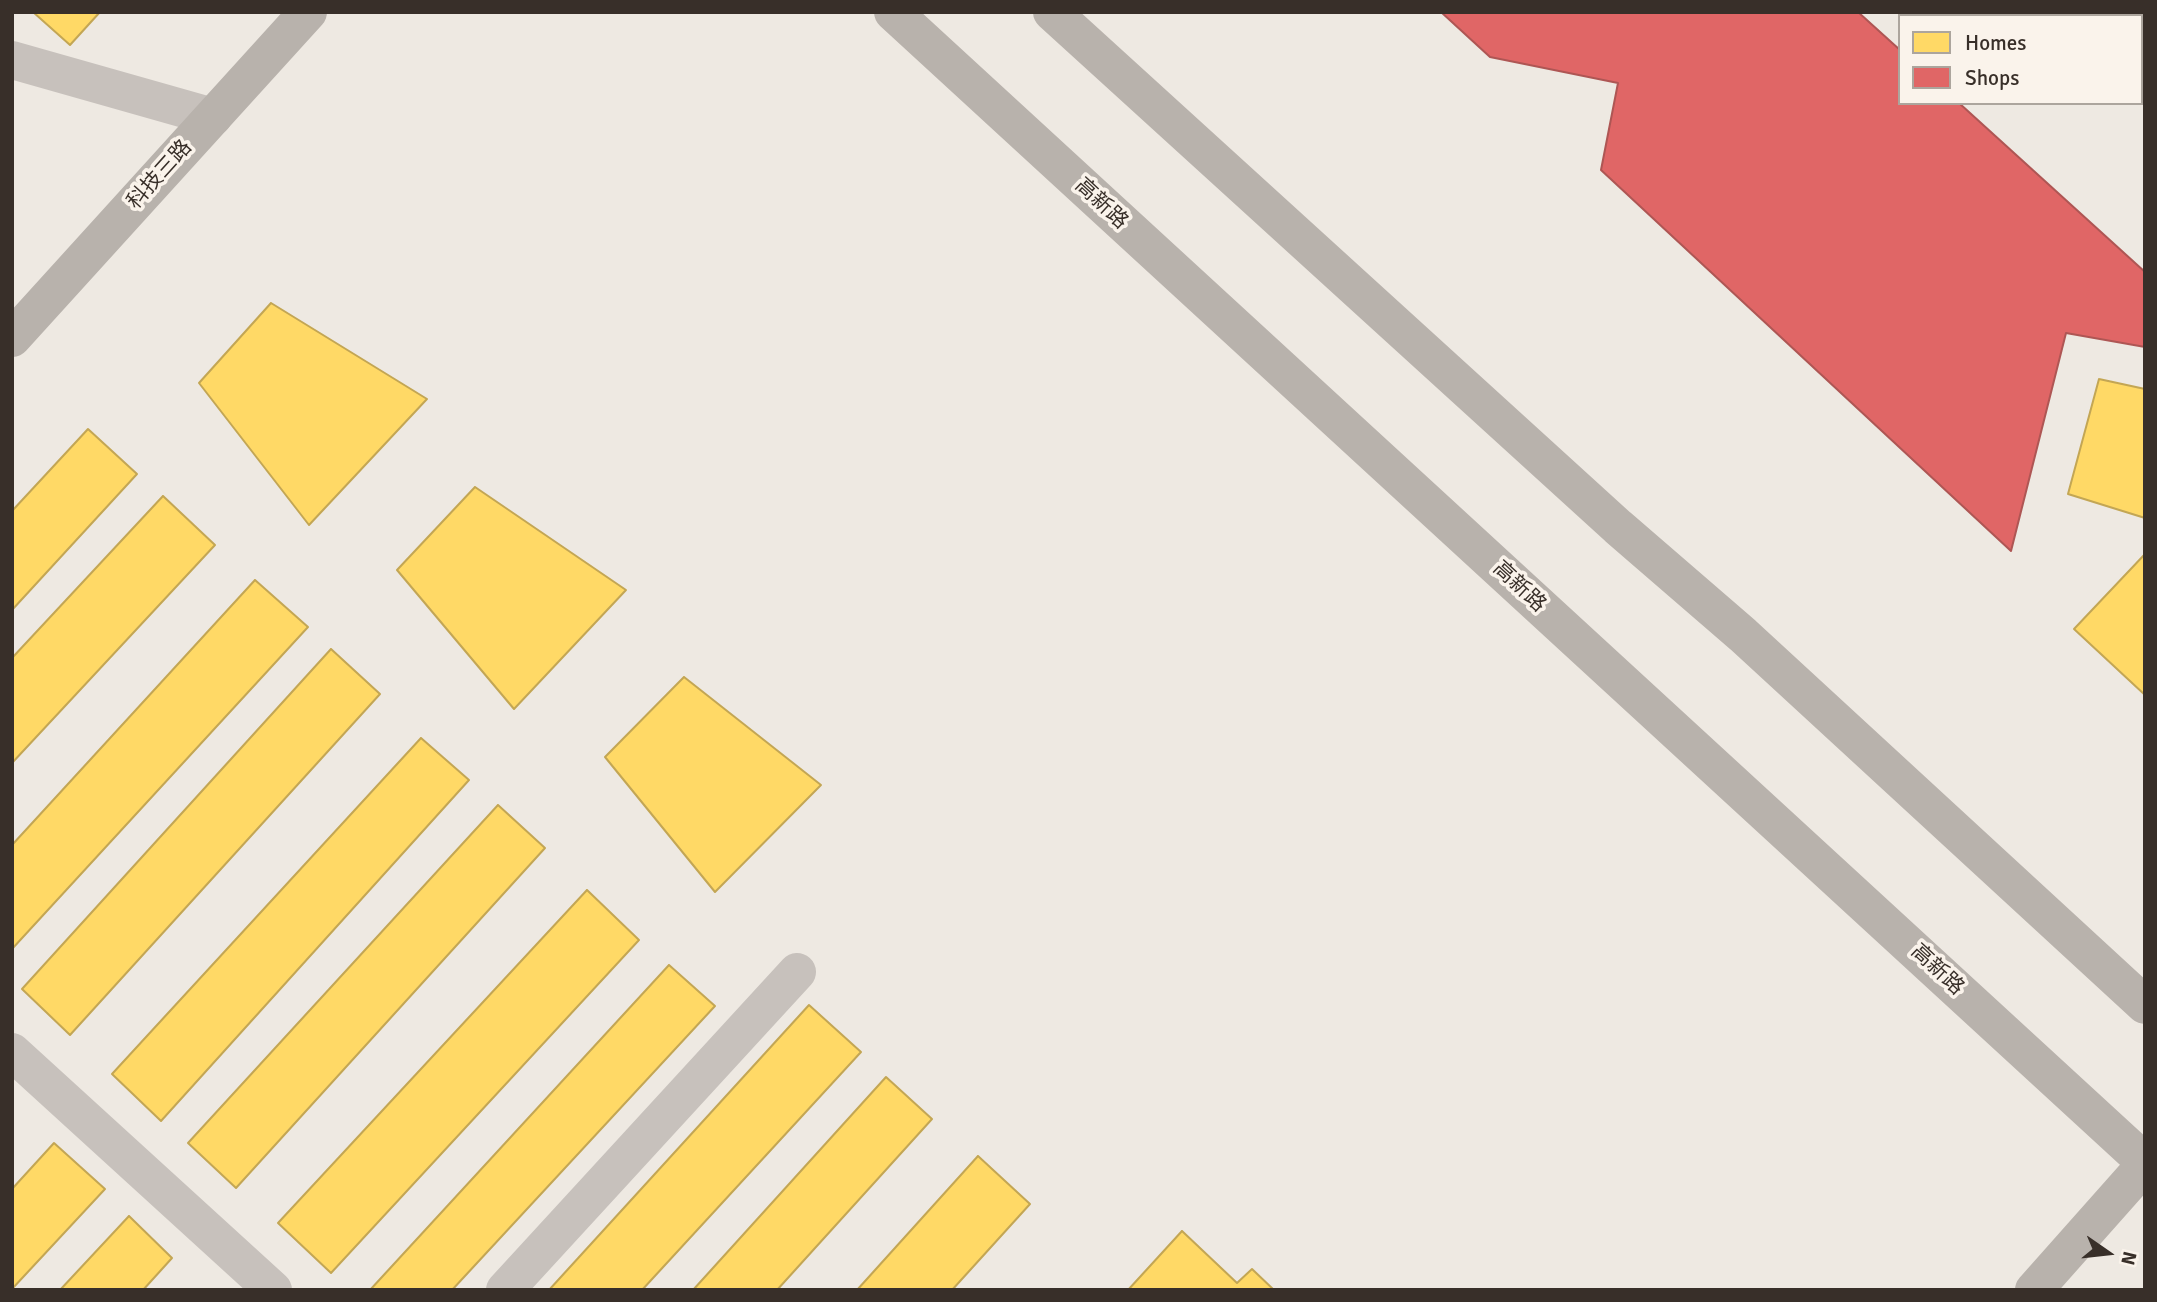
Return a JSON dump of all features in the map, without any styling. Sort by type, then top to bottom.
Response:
[{"type":"main road","name":"科技三路","points":[[12,338],[308,12]]},
{"type":"main road","name":"高新路","points":[[892,12],[2145,1164]]},
{"type":"main road","points":[[1052,12],[1608,517],[1743,635],[2145,1005]]},
{"type":"main road","points":[[2034,1290],[2145,1164]]},
{"type":"street","points":[[12,60],[212,117]]},
{"type":"street","points":[[505,1290],[797,972]]},
{"type":"street","points":[[12,1052],[273,1290]]},
{"type":"building: Homes","points":[[33,12],[100,12],[70,45]]},
{"type":"building: Homes","points":[[1988,12],[2132,12],[2130,14],[1986,14]]},
{"type":"building: Homes","points":[[271,303],[427,399],[309,525],[199,383]]},
{"type":"building: Homes","points":[[2099,379],[2145,389],[2145,518],[2068,494]]},
{"type":"building: Homes","points":[[88,429],[137,474],[12,610],[12,511]]},
{"type":"building: Homes","points":[[475,487],[626,590],[514,709],[397,570]]},
{"type":"building: Homes","points":[[163,496],[215,545],[12,763],[12,658]]},
{"type":"building: Homes","points":[[2145,554],[2145,695],[2074,629]]},
{"type":"building: Homes","points":[[255,580],[308,627],[12,949],[12,845]]},
{"type":"building: Homes","points":[[331,649],[380,694],[70,1035],[22,989]]},
{"type":"building: Homes","points":[[684,677],[821,785],[715,892],[605,757]]},
{"type":"building: Homes","points":[[421,738],[469,780],[161,1121],[112,1074]]},
{"type":"building: Homes","points":[[498,805],[545,848],[236,1188],[188,1143]]},
{"type":"building: Homes","points":[[587,890],[639,940],[331,1273],[278,1223]]},
{"type":"building: Homes","points":[[669,965],[715,1006],[452,1290],[370,1290]]},
{"type":"building: Homes","points":[[809,1005],[861,1052],[642,1290],[549,1290]]},
{"type":"building: Homes","points":[[886,1077],[932,1119],[777,1290],[693,1290]]},
{"type":"building: Homes","points":[[54,1143],[105,1189],[12,1289],[12,1189]]},
{"type":"building: Homes","points":[[978,1156],[1030,1204],[952,1290],[857,1290]]},
{"type":"building: Homes","points":[[129,1216],[172,1258],[143,1290],[60,1290]]},
{"type":"building: Homes","points":[[1182,1231],[1237,1283],[1252,1269],[1274,1290],[1128,1290]]},
{"type":"building: Shops","points":[[1441,12],[1858,12],[1898,48],[1898,105],[1961,105],[2145,272],[2145,347],[2066,333],[2011,551],[1601,170],[1618,83],[1490,57]]}]
